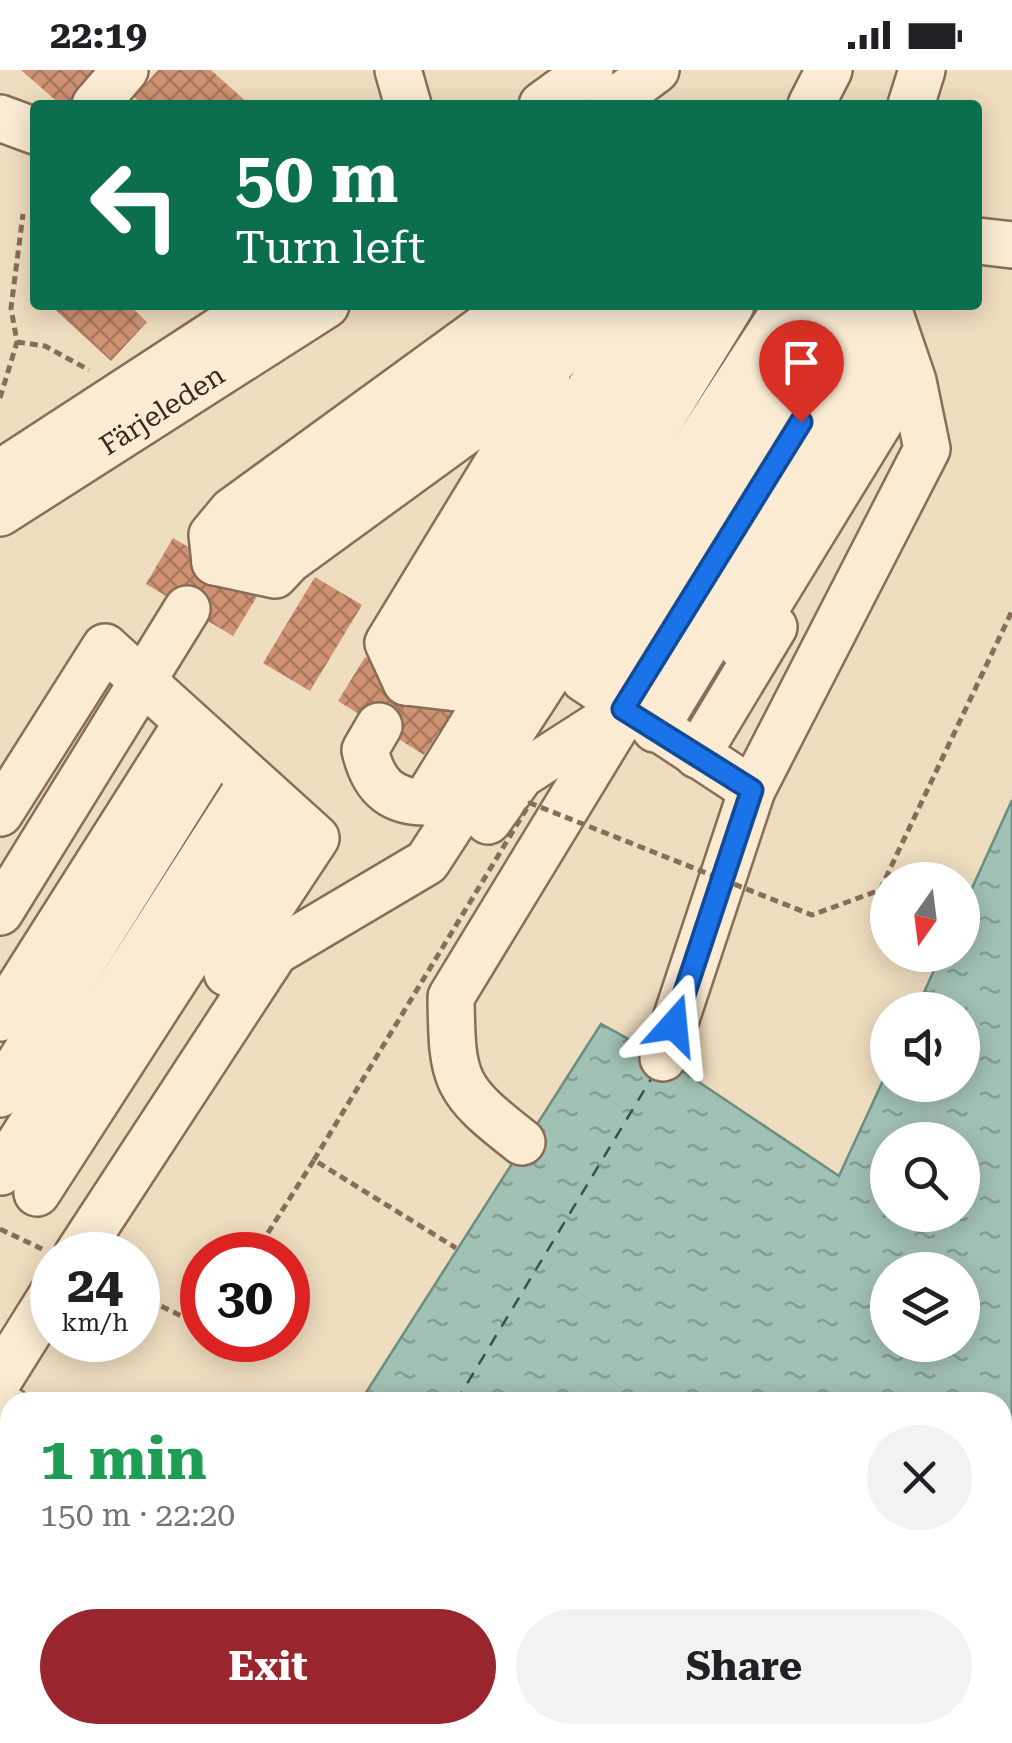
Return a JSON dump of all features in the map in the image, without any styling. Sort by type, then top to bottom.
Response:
[{"type":"street","points":[[99,100],[124,70]]},
{"type":"street","points":[[398,70],[407,100]]},
{"type":"street","points":[[549,100],[590,70]]},
{"type":"street","points":[[616,100],[656,70]]},
{"type":"street","points":[[814,100],[829,70]]},
{"type":"street","points":[[912,100],[922,70]]},
{"type":"street","points":[[0,118],[30,129]]},
{"type":"street","points":[[982,241],[1012,245]]},
{"type":"street","name":"Färjeleden","points":[[0,473],[250,310]]},
{"type":"street","name":"Färjeleden","points":[[0,513],[318,310]]},
{"type":"street","points":[[215,562],[196,523],[211,502],[475,310]]},
{"type":"street","points":[[215,562],[212,534],[232,512],[508,310]]},
{"type":"street","points":[[215,562],[250,516],[533,310]]},
{"type":"street","points":[[215,562],[258,564],[270,545],[584,310]]},
{"type":"street","points":[[215,562],[275,576],[289,560],[539,378],[572,325],[593,310]]},
{"type":"street","points":[[406,682],[408,655],[625,310]]},
{"type":"street","points":[[406,682],[639,310]]},
{"type":"street","points":[[406,682],[440,677],[666,310]]},
{"type":"street","points":[[406,682],[453,680],[685,310]]},
{"type":"street","points":[[406,682],[465,690],[701,310]]},
{"type":"street","points":[[425,802],[728,310]]},
{"type":"street","points":[[379,726],[365,750],[370,772],[384,791],[404,802],[425,802],[452,787],[757,310]]},
{"type":"street","points":[[663,1058],[677,740],[801,422],[832,363],[814,314]]},
{"type":"street","points":[[45,1200],[275,952],[427,862],[814,314]]},
{"type":"street","points":[[406,682],[388,642],[572,325]]},
{"type":"street","points":[[677,740],[885,369]]},
{"type":"street","points":[[522,1142],[479,1108],[452,1066],[451,997],[574,791],[677,740],[927,449],[913,381],[885,369]]},
{"type":"street","points":[[45,1200],[307,963],[442,883],[521,775],[677,740],[885,369]]},
{"type":"street","points":[[45,1200],[214,746],[187,609]]},
{"type":"street","points":[[0,813],[105,647],[214,746]]},
{"type":"street","points":[[45,1200],[214,746]]},
{"type":"street","points":[[0,832],[214,746]]},
{"type":"street","points":[[0,863],[214,746]]},
{"type":"street","points":[[0,888],[214,746]]},
{"type":"street","points":[[0,912],[214,746]]},
{"type":"street","points":[[0,939],[214,746]]},
{"type":"street","points":[[0,966],[214,746]]},
{"type":"street","points":[[0,992],[214,746]]},
{"type":"street","points":[[0,1018],[214,746]]},
{"type":"street","points":[[0,1044],[214,746]]},
{"type":"street","points":[[0,1070],[214,746]]},
{"type":"street","points":[[0,1094],[214,746]]},
{"type":"street","points":[[0,1119],[214,746]]},
{"type":"street","points":[[0,1378],[30,1330]]},
{"type":"street","points":[[22,1392],[42,1362]]},
{"type":"path","points":[[0,398],[18,342],[12,291],[24,214]]},
{"type":"path","points":[[18,342],[45,346],[85,365]]},
{"type":"path","points":[[269,1232],[530,802],[812,916],[880,890],[1012,611]]},
{"type":"path","points":[[314,1160],[456,1248]]},
{"type":"path","points":[[0,1229],[30,1243]]},
{"type":"water","points":[[1012,800],[1012,1392],[366,1392],[601,1024],[663,1058],[839,1176],[873,1102],[980,1102],[980,992],[924,992],[933,972],[980,972],[980,871]]},
{"type":"building","points":[[21,70],[100,70],[73,100],[55,100]]},
{"type":"building","points":[[158,70],[211,70],[244,100],[137,100],[134,97]]},
{"type":"building","points":[[55,310],[134,310],[147,322],[111,361]]},
{"type":"building","points":[[173,538],[261,590],[233,636],[146,584]]},
{"type":"building","points":[[315,577],[362,605],[310,691],[263,663]]},
{"type":"building","points":[[365,657],[461,716],[448,737],[439,731],[424,755],[338,701]]},
{"type":"ferry route","points":[[462,1392],[654,1074]]},
{"type":"route","points":[[674,1025],[752,790],[623,709],[801,422]]}]
